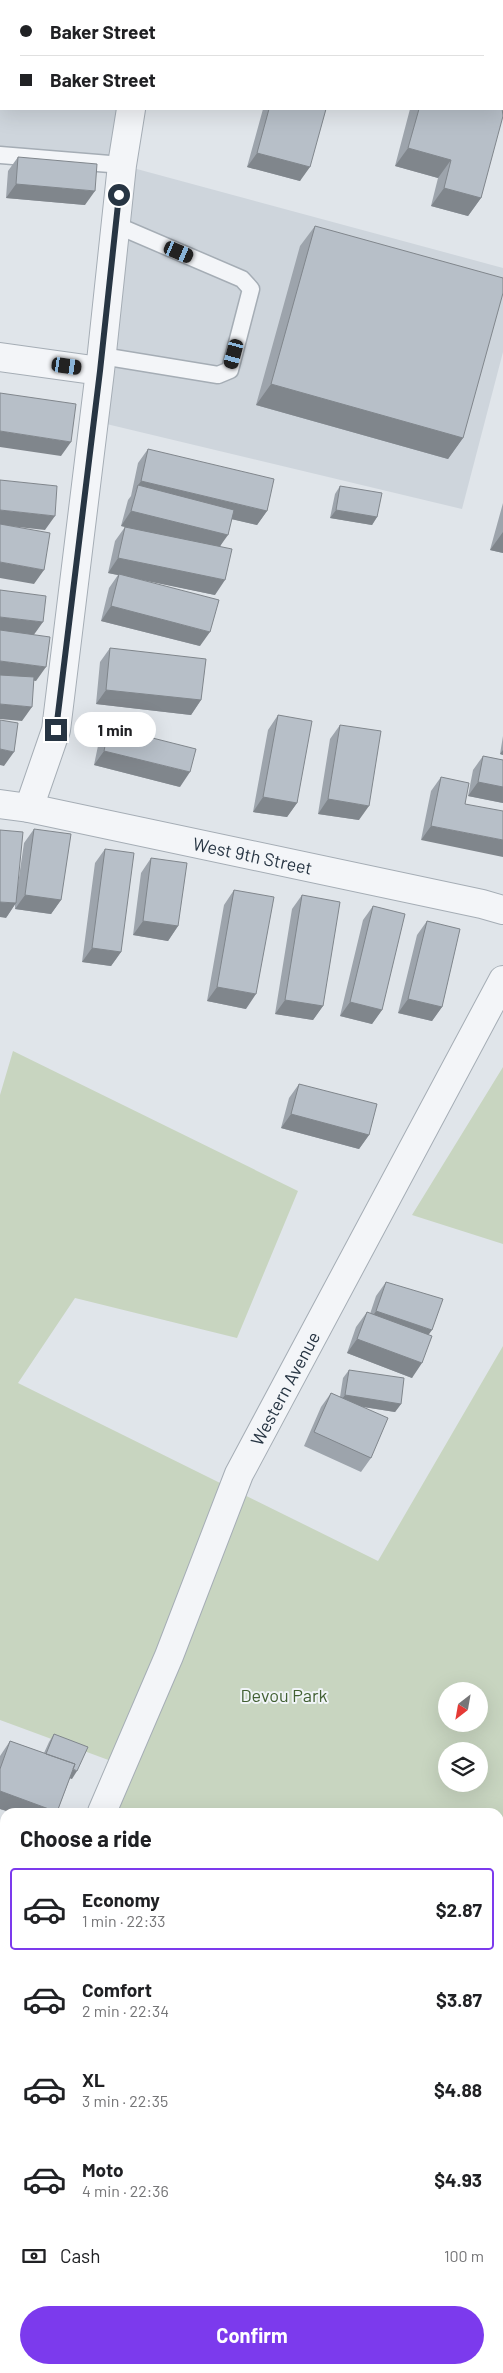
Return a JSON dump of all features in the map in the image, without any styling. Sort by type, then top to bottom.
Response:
[{"type":"street","points":[[29,808],[56,730],[101,363],[122,165],[131,110]]},
{"type":"street","points":[[0,357],[101,363]]},
{"type":"street","name":"West 9th Street","points":[[0,804],[29,808],[503,910]]},
{"type":"street","name":"Western Avenue","points":[[104,1808],[169,1656],[239,1474],[503,980]]},
{"type":"lane","points":[[0,155],[122,165]]},
{"type":"lane","points":[[101,363],[218,376],[230,370],[251,289],[242,279],[116,225]]},
{"type":"shaded area","points":[[0,110],[131,110],[122,165],[0,155]]},
{"type":"shaded area","points":[[122,165],[503,268],[503,352],[462,509],[94,421]]},
{"type":"green space","name":"Devou Park","points":[[13,1051],[298,1191],[237,1338],[75,1298],[18,1383],[378,1561],[503,1346],[503,1808],[104,1808],[122,1765],[0,1720],[0,1095]]},
{"type":"green space","points":[[503,1067],[503,1244],[412,1215]]},
{"type":"building","points":[[269,110],[326,110],[310,167],[257,153]]},
{"type":"building","points":[[419,110],[502,110],[503,116],[481,198],[444,188],[451,160],[408,148]]},
{"type":"building","points":[[18,157],[97,164],[95,191],[16,184]]},
{"type":"building","points":[[315,226],[503,278],[503,293],[463,438],[271,384]]},
{"type":"building","points":[[0,393],[76,404],[71,442],[0,431]]},
{"type":"building","points":[[148,449],[274,479],[267,511],[141,481]]},
{"type":"building","points":[[0,480],[57,486],[55,516],[0,510]]},
{"type":"building","points":[[138,485],[234,510],[228,535],[131,511]]},
{"type":"building","points":[[340,486],[382,493],[377,517],[336,510]]},
{"type":"building","points":[[0,524],[50,533],[44,570],[0,562]]},
{"type":"building","points":[[125,527],[232,549],[225,580],[118,558]]},
{"type":"building","points":[[119,574],[219,600],[210,632],[111,606]]},
{"type":"building","points":[[0,590],[46,596],[43,622],[0,617]]},
{"type":"building","points":[[0,630],[50,637],[46,667],[0,661]]},
{"type":"building","points":[[110,648],[206,659],[201,700],[106,690]]},
{"type":"building","points":[[0,675],[34,677],[32,707],[0,704]]},
{"type":"building","points":[[278,715],[312,721],[297,803],[263,797]]},
{"type":"building","points":[[0,720],[18,723],[14,752],[0,749]]},
{"type":"building","points":[[340,725],[381,731],[369,806],[328,799]]},
{"type":"building","points":[[109,727],[196,749],[190,772],[104,751]]},
{"type":"building","points":[[483,756],[503,760],[503,787],[478,782]]},
{"type":"building","points":[[441,777],[469,783],[465,804],[503,811],[503,840],[431,826]]},
{"type":"building","points":[[34,829],[71,834],[61,900],[25,895]]},
{"type":"building","points":[[0,830],[23,832],[16,903],[0,902]]},
{"type":"building","points":[[105,849],[134,853],[121,952],[92,948]]},
{"type":"building","points":[[151,858],[187,863],[178,926],[143,921]]},
{"type":"building","points":[[234,890],[274,897],[256,994],[217,987]]},
{"type":"building","points":[[302,895],[340,902],[323,1006],[285,1000]]},
{"type":"building","points":[[373,906],[405,914],[382,1010],[350,1002]]},
{"type":"building","points":[[427,921],[460,929],[442,1007],[408,999]]},
{"type":"building","points":[[299,1084],[377,1104],[369,1135],[291,1114]]},
{"type":"building","points":[[386,1282],[443,1299],[432,1330],[376,1311]]},
{"type":"building","points":[[367,1312],[432,1336],[422,1363],[357,1339]]},
{"type":"building","points":[[349,1370],[404,1378],[401,1404],[345,1395]]},
{"type":"building","points":[[331,1393],[388,1418],[371,1458],[314,1432]]},
{"type":"building","points":[[54,1734],[88,1747],[77,1771],[73,1769],[75,1764],[46,1754]]},
{"type":"building","points":[[10,1741],[75,1764],[58,1808],[46,1808],[0,1791],[0,1769]]},
{"type":"route","points":[[56,730],[100,371],[119,195]]}]
